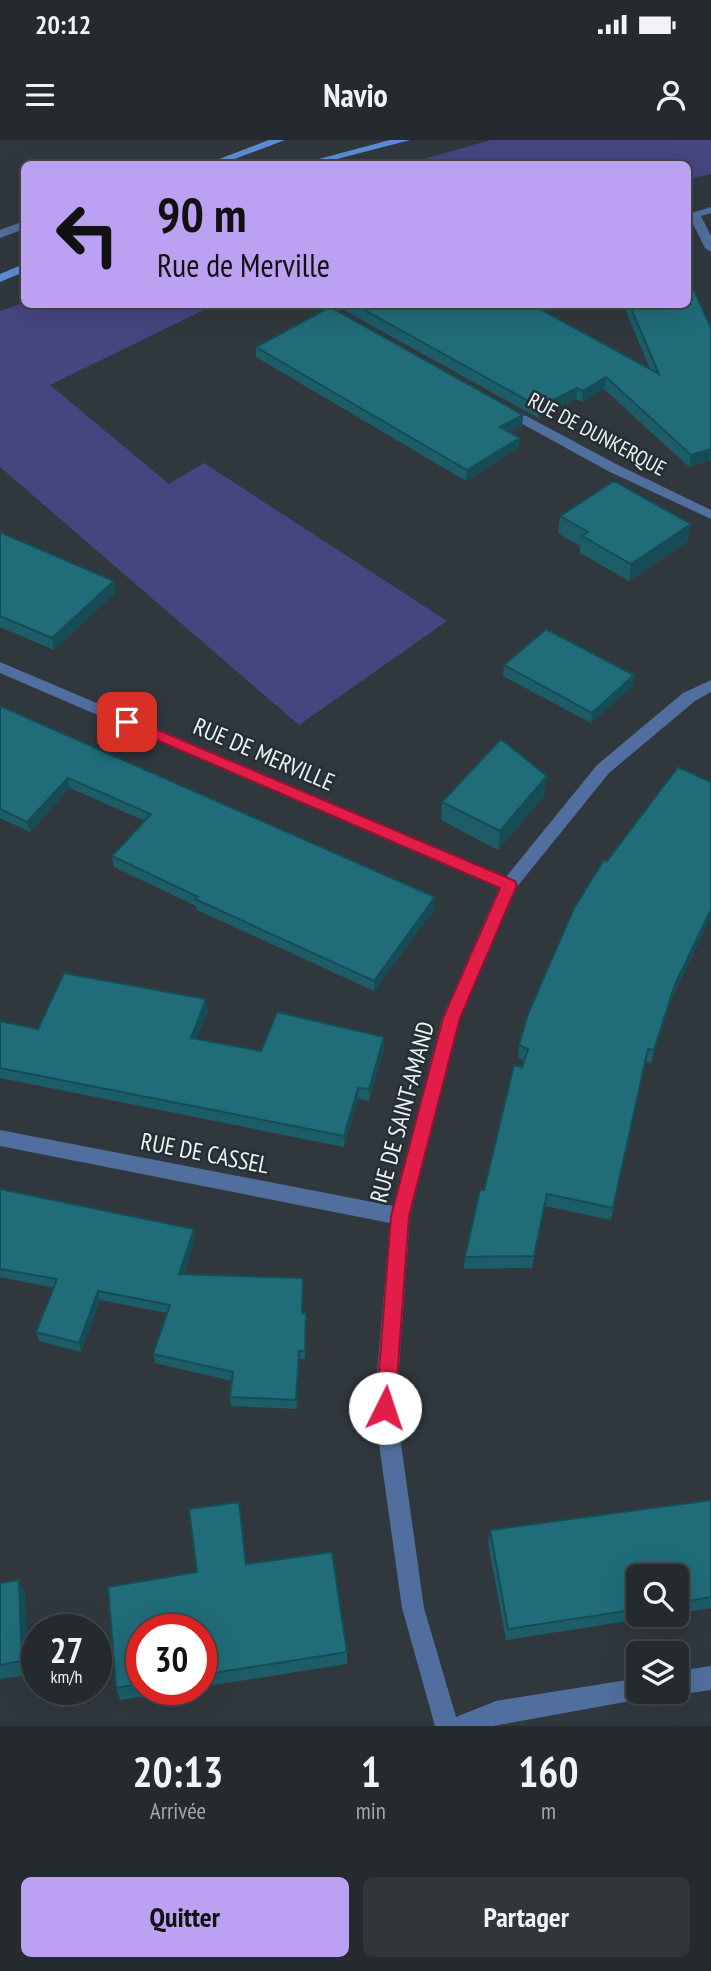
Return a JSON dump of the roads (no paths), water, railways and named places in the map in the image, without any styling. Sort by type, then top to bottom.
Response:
[{"type":"main road","points":[[220,161],[279,140]]},
{"type":"main road","points":[[320,161],[404,140]]},
{"type":"main road","points":[[345,161],[366,151]]},
{"type":"main road","points":[[0,278],[21,269]]},
{"type":"street","points":[[711,212],[691,214],[711,248]]},
{"type":"street","points":[[0,234],[21,226]]},
{"type":"street","points":[[325,308],[358,327]]},
{"type":"street","name":"RUE DE DUNKERQUE","points":[[492,401],[613,468],[711,515]]},
{"type":"street","name":"RUE DE MERVILLE","points":[[0,667],[509,885]]},
{"type":"street","name":"RUE DE SAINT-AMAND","points":[[447,1726],[413,1608],[385,1408],[400,1216],[452,1018],[509,885],[603,769],[689,697],[711,685]]},
{"type":"street","name":"RUE DE CASSEL","points":[[0,1138],[400,1216]]},
{"type":"street","points":[[689,1682],[711,1678]]},
{"type":"street","points":[[464,1726],[496,1713],[626,1692]]}]
